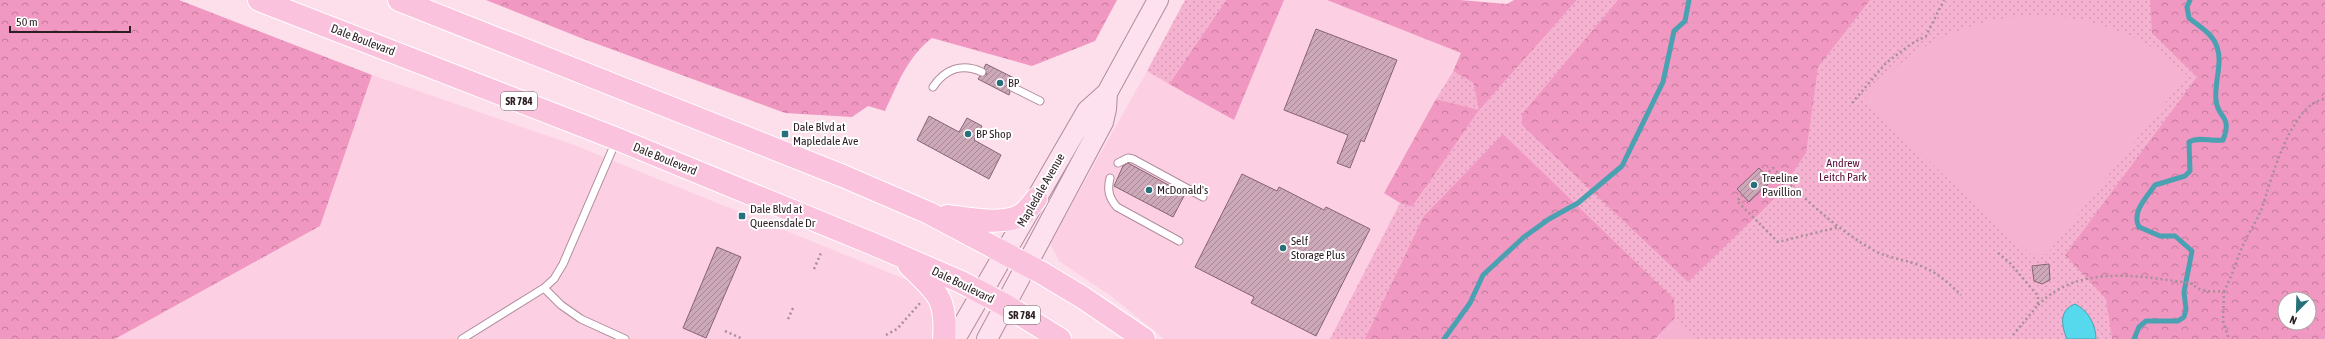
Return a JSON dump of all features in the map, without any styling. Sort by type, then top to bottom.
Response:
[{"type":"main road","name":"Dale Boulevard","points":[[259,0],[617,139],[900,255],[1005,305],[1060,339]]},
{"type":"main road","points":[[399,0],[843,176],[929,213],[1027,264],[1082,297],[1144,339]]},
{"type":"main road","points":[[929,213],[974,220],[999,220],[1019,216],[1036,199]]},
{"type":"main road","points":[[900,255],[938,295],[945,314],[944,339]]},
{"type":"street","name":"Mapledale Avenue","points":[[955,339],[1087,111],[1107,93],[1158,0]]},
{"type":"street","name":"Mapledale Avenue","points":[[987,339],[1102,122],[1106,109],[1107,93]]},
{"type":"lane","points":[[933,87],[940,78],[954,69],[968,67],[982,72]]},
{"type":"lane","points":[[1012,87],[1040,101]]},
{"type":"lane","points":[[462,339],[544,288],[554,279],[563,264],[617,139]]},
{"type":"lane","points":[[1118,163],[1128,158],[1133,159],[1203,198]]},
{"type":"lane","points":[[1110,178],[1108,190],[1110,198],[1117,207],[1179,241]]},
{"type":"lane","points":[[544,288],[561,305],[581,319],[625,339]]},
{"type":"path","points":[[1852,103],[1886,63],[1910,44],[1926,36],[1944,0]]},
{"type":"path","points":[[2229,339],[2223,321],[2224,291],[2245,241],[2261,209],[2275,167],[2290,134],[2297,121],[2312,105],[2318,100],[2325,99]]},
{"type":"path","points":[[1765,175],[1773,168],[1811,205],[1839,227],[1884,255],[1914,263],[1930,270],[1944,278],[1961,294]]},
{"type":"path","points":[[1743,195],[1737,202],[1778,242],[1839,227]]},
{"type":"path","points":[[814,269],[821,253]]},
{"type":"path","points":[[1998,253],[2010,263],[2036,291],[2038,305]]},
{"type":"path","points":[[2013,335],[2038,305],[2061,287],[2087,278],[2107,276],[2157,277],[2176,282],[2192,283],[2204,291],[2224,291]]},
{"type":"path","points":[[886,335],[897,329],[924,299]]},
{"type":"path","points":[[788,319],[794,306]]},
{"type":"path","points":[[725,331],[743,339]]},
{"type":"shaded area","points":[[1284,0],[1327,0],[1462,53],[1384,192],[1400,203],[1330,339],[1164,339],[1111,296],[1059,261],[1050,243],[1147,71],[1234,119]]},
{"type":"shaded area","points":[[372,75],[574,145],[927,288],[941,339],[115,339],[320,226]]},
{"type":"green space","points":[[0,0],[179,0],[372,75],[320,226],[115,339],[0,339]]},
{"type":"green space","points":[[486,0],[1117,0],[1095,41],[1032,66],[932,38],[916,53],[910,62],[885,111],[868,106],[852,117],[785,113],[581,38]]},
{"type":"green space","points":[[1185,0],[1226,0],[1169,84],[1147,71]]},
{"type":"green space","points":[[1226,0],[1284,0],[1234,120],[1169,84]]},
{"type":"green space","points":[[1327,0],[1460,0],[1507,4],[1514,0],[1577,0],[1479,110],[1473,83],[1453,71],[1461,53]]},
{"type":"green space","name":"Andrew Leitch Park","points":[[1577,0],[2325,0],[2325,339],[1330,339],[1400,203],[1412,207],[1478,110],[1436,99],[1453,71],[1473,83],[1479,109]]},
{"type":"green space","points":[[1618,0],[1870,0],[1818,67],[1806,153],[1776,197],[1688,282],[1522,125],[1522,114]]},
{"type":"green space","points":[[2150,0],[2325,0],[2325,339],[2112,339],[2106,299],[2065,255],[2197,77],[2152,33]]},
{"type":"green space","points":[[2027,15],[2063,17],[2114,29],[2161,53],[2187,75],[2047,254],[2031,255],[1863,101],[1880,82],[1898,66],[1916,52],[1936,41],[1956,31],[1978,24]]},
{"type":"green space","points":[[1436,99],[1479,110],[1412,207],[1400,203],[1384,193]]},
{"type":"green space","points":[[1503,134],[1674,299],[1675,318],[1655,339],[1365,339],[1424,216]]},
{"type":"green space","points":[[1675,318],[1698,339],[1655,339]]},
{"type":"water","points":[[2075,304],[2084,310],[2093,323],[2096,339],[2067,339],[2063,328],[2063,318],[2066,310]]},
{"type":"building","points":[[1316,29],[1397,60],[1364,142],[1361,140],[1350,168],[1337,163],[1348,135],[1284,110]]},
{"type":"building","name":"BP","points":[[986,64],[1016,79],[1015,83],[1011,82],[1007,85],[1010,92],[1009,95],[978,79],[980,76],[987,74],[984,68]]},
{"type":"building","points":[[929,116],[959,132],[967,118],[982,126],[974,140],[1001,155],[989,179],[917,140]]},
{"type":"building","name":"McDonald's","points":[[1128,163],[1185,194],[1173,217],[1114,186],[1123,166]]},
{"type":"building","name":"Treeline Pavillion","points":[[1759,168],[1771,181],[1749,202],[1737,189]]},
{"type":"building","name":"Self Storage Plus","points":[[1242,174],[1277,191],[1279,187],[1324,210],[1326,207],[1370,229],[1316,336],[1251,303],[1254,297],[1195,267]]},
{"type":"building","points":[[717,247],[741,257],[706,338],[683,328]]},
{"type":"building","points":[[2049,264],[2050,280],[2042,284],[2034,281],[2032,266]]},
{"type":"waterway","points":[[1444,339],[1470,303],[1483,275],[1524,237],[1549,219],[1578,203],[1622,166],[1663,82],[1674,31],[1685,21],[1689,0]]},
{"type":"waterway","points":[[2134,339],[2139,327],[2146,321],[2178,321],[2184,317],[2186,309],[2184,292],[2192,251],[2175,236],[2160,236],[2139,227],[2137,221],[2138,210],[2155,185],[2185,176],[2190,171],[2189,142],[2197,139],[2223,140],[2226,132],[2224,117],[2217,106],[2216,100],[2219,53],[2215,42],[2209,34],[2189,18],[2187,7],[2190,0]]},
{"type":"place","name":"BP","points":[[1000,83]]},
{"type":"place","name":"Dale Blvd at Mapledale Ave","points":[[785,134]]},
{"type":"place","name":"BP Shop","points":[[968,134]]},
{"type":"place","name":"Treeline Pavillion","points":[[1754,185]]},
{"type":"place","name":"McDonald's","points":[[1149,190]]},
{"type":"place","name":"Dale Blvd at Queensdale Dr","points":[[742,216]]},
{"type":"place","name":"Self Storage Plus","points":[[1283,248]]}]
